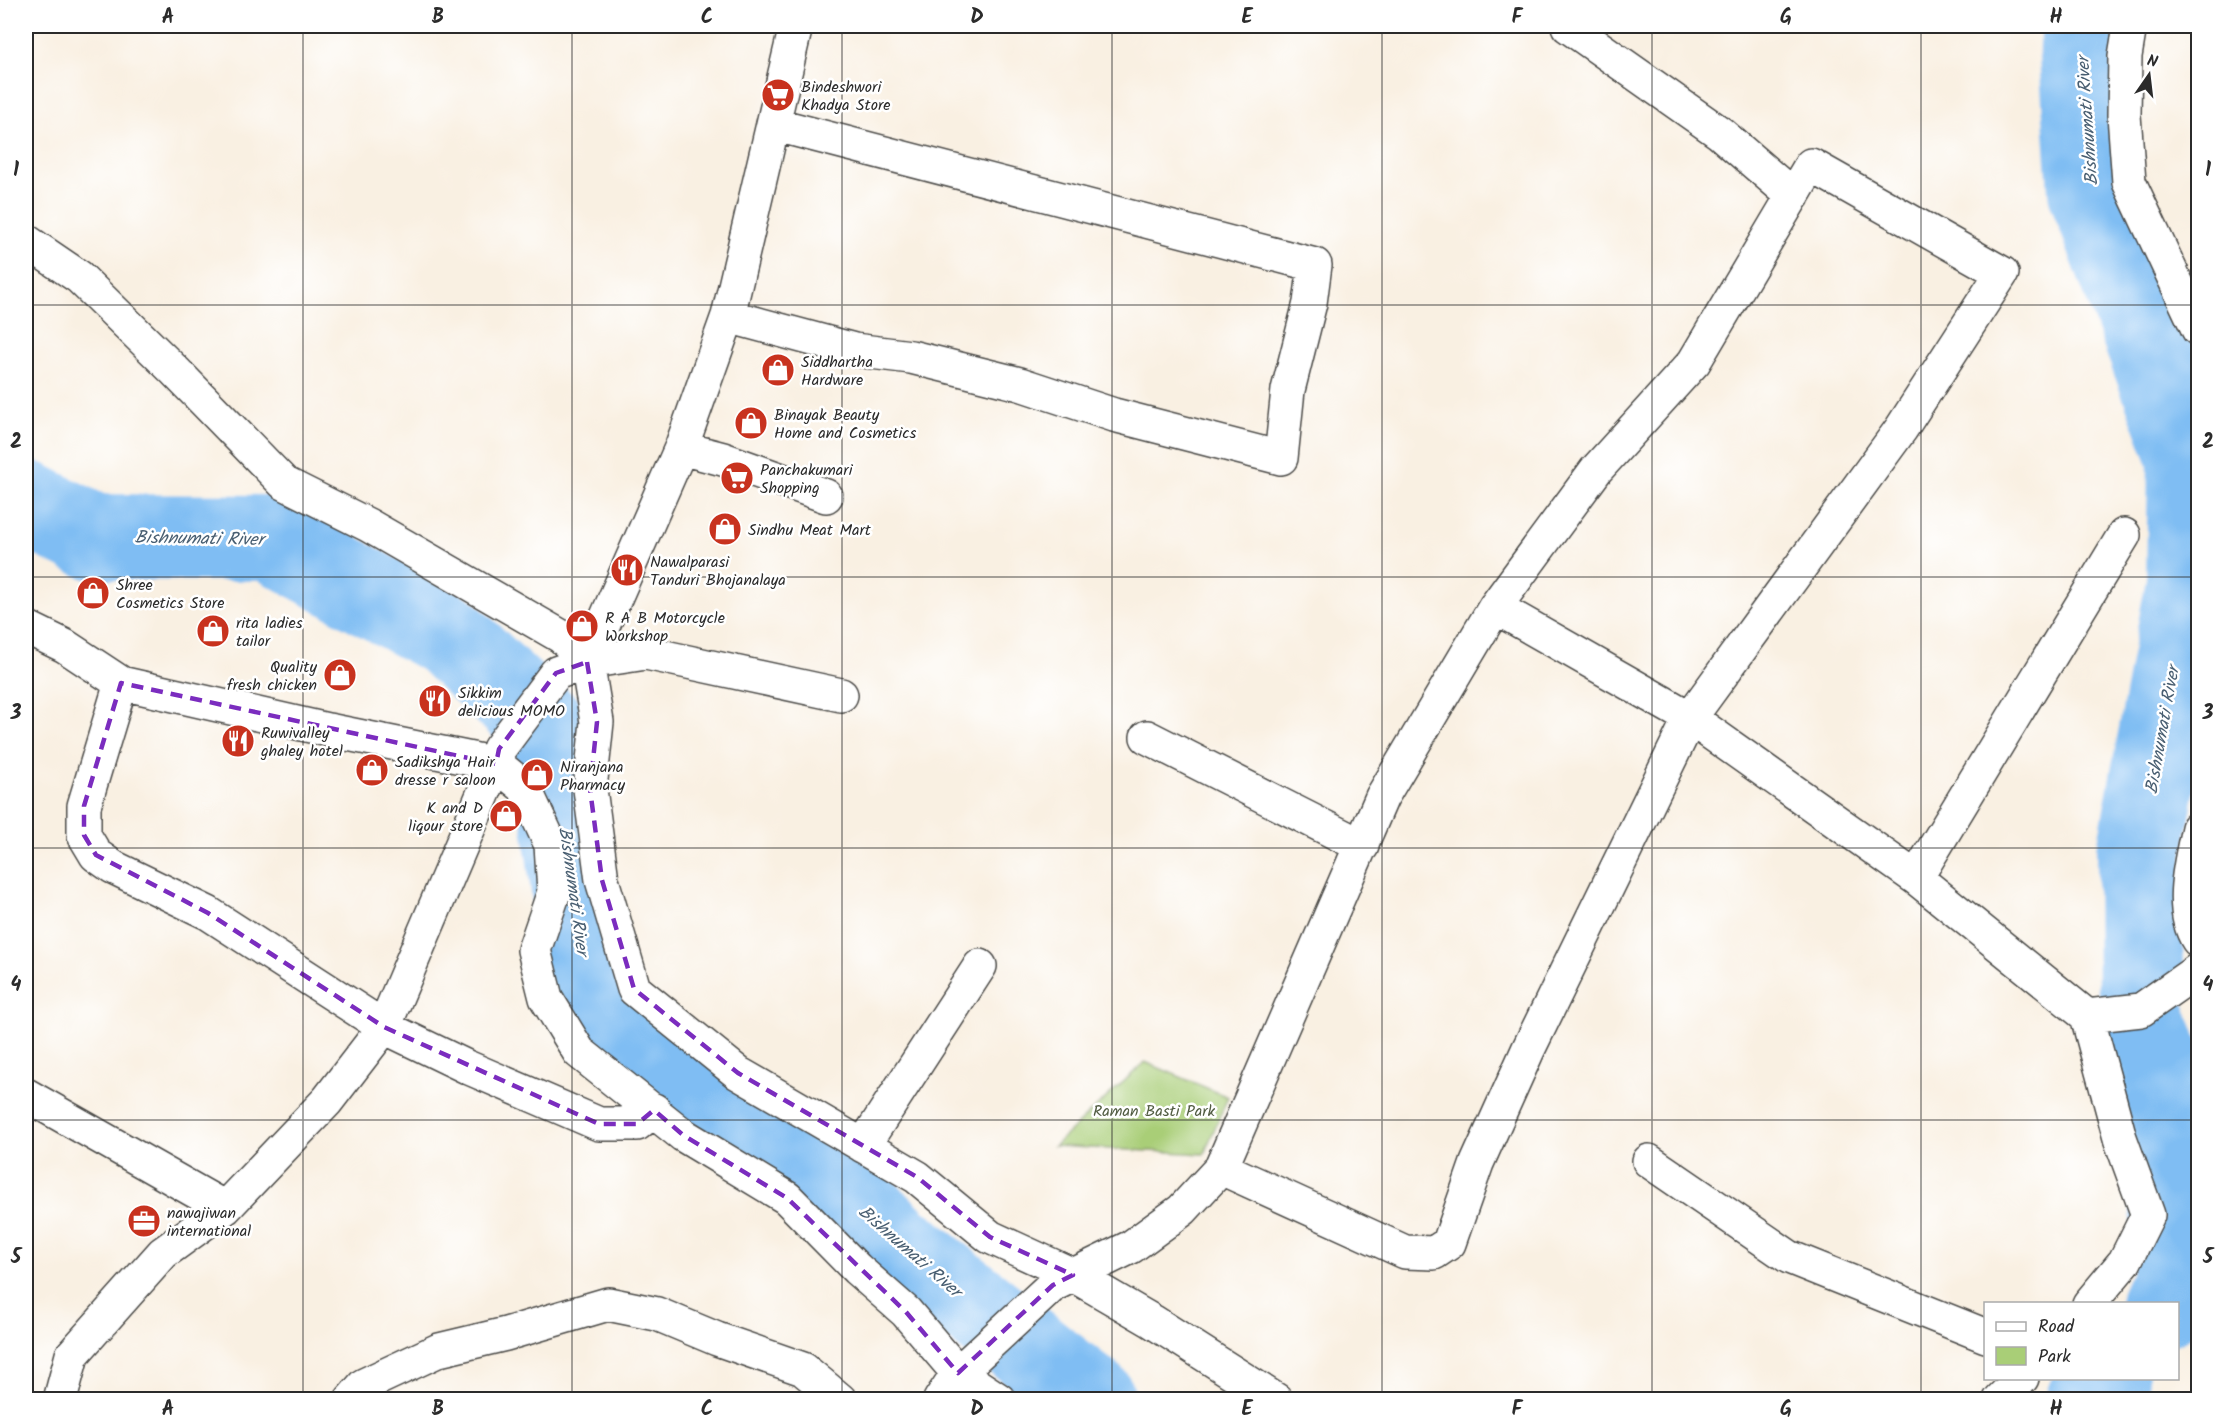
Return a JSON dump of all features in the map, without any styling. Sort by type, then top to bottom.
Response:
[{"type":"street","points":[[796,26],[728,316],[681,448],[587,662],[597,722],[590,789],[602,880],[634,989],[738,1072],[917,1177],[990,1237],[1063,1280],[1152,1321],[1276,1400]]},
{"type":"street","points":[[1568,26],[1720,132],[1793,196]]},
{"type":"street","points":[[2130,26],[2126,56],[2124,115],[2128,182],[2142,214],[2190,284],[2199,329]]},
{"type":"street","points":[[728,316],[854,350],[911,357],[1020,384],[1114,415],[1281,458],[1288,390],[1310,303],[1315,265],[773,124]]},
{"type":"street","points":[[940,1400],[969,1365],[1063,1280],[1139,1241],[1182,1210],[1221,1168],[1382,797],[1495,607],[1596,470],[1694,362],[1811,165],[2002,273],[1901,429],[1690,717],[1528,1050],[1477,1163],[1449,1243],[1434,1253],[1405,1252],[1221,1168]]},
{"type":"street","points":[[26,241],[79,277],[284,483],[368,525],[562,637],[587,662]]},
{"type":"street","points":[[681,448],[723,459],[826,496]]},
{"type":"street","points":[[1916,878],[2124,535]]},
{"type":"street","points":[[1495,607],[1690,717],[1916,878],[2087,1016],[2120,1138],[2148,1215],[2125,1261],[2091,1302]]},
{"type":"street","points":[[26,627],[65,646],[121,683],[328,730],[498,756],[524,787],[551,845],[554,892],[534,950],[546,998],[579,1052],[683,1135],[787,1198],[857,1269],[969,1365],[999,1400]]},
{"type":"street","points":[[60,1400],[72,1355],[163,1253],[225,1208],[327,1101],[384,1027],[498,756],[556,673],[587,662],[646,653],[840,695]]},
{"type":"street","points":[[121,683],[84,806],[84,835],[96,855],[113,867],[208,913],[384,1027],[598,1124],[637,1124],[654,1110]]},
{"type":"street","points":[[1147,737],[1362,846]]},
{"type":"street","points":[[2199,828],[2189,884],[2190,928],[2199,940]]},
{"type":"street","points":[[863,1146],[980,966]]},
{"type":"street","points":[[2087,1016],[2141,1010],[2199,970]]},
{"type":"street","points":[[26,1095],[225,1208]]},
{"type":"street","points":[[1649,1161],[1789,1257],[1984,1335]]},
{"type":"street","points":[[351,1400],[364,1385],[439,1350],[506,1334],[608,1304],[657,1314],[717,1339],[803,1369],[840,1400]]},
{"type":"street","points":[[2000,1400],[2020,1380]]},
{"type":"path","points":[[2018,32],[2019,26]]},
{"type":"highlighted area","points":[[587,662],[597,722],[590,789],[602,880],[634,989],[738,1073],[917,1177],[990,1237],[1073,1275],[1053,1285],[958,1373],[906,1312],[787,1198],[683,1135],[654,1110],[637,1124],[599,1124],[467,1067],[384,1027],[208,913],[96,855],[84,835],[84,806],[121,683],[496,764],[499,749],[556,673]]},
{"type":"green space","name":"Raman Basti Park","points":[[1145,1062],[1228,1097],[1204,1154],[1054,1146]]},
{"type":"waterway","name":"Bishnumati River","points":[[2085,26],[2082,56],[2091,191],[2191,458],[2189,583],[2140,851],[2141,1010],[2157,1055],[2177,1245],[2174,1284],[2164,1302]]},
{"type":"waterway","name":"Bishnumati River","points":[[26,503],[94,537],[270,538],[447,635],[553,735],[590,1008],[686,1092],[818,1166],[897,1244],[1093,1400]]},
{"type":"waterway","name":"Bishnumati River","points":[[2089,1400],[2104,1380]]},
{"type":"place","name":"Bindeshwori Khadya Store","points":[[778,95]]},
{"type":"place","name":"Siddhartha Hardware","points":[[778,370]]},
{"type":"place","name":"Binayak Beauty Home and Cosmetics","points":[[751,423]]},
{"type":"place","name":"Panchakumari Shopping","points":[[737,478]]},
{"type":"place","name":"Sindhu Meat Mart","points":[[725,529]]},
{"type":"place","name":"Nawalparasi Tanduri Bhojanalaya","points":[[627,570]]},
{"type":"place","name":"Shree Cosmetics Store","points":[[93,593]]},
{"type":"place","name":"R A B Motorcycle Workshop","points":[[582,626]]},
{"type":"place","name":"rita ladies tailor","points":[[213,631]]},
{"type":"place","name":"Quality fresh chicken","points":[[340,675]]},
{"type":"place","name":"Sikkim delicious MOMO","points":[[435,701]]},
{"type":"place","name":"Ruwivalley ghaley hotel","points":[[238,741]]},
{"type":"place","name":"Sadikshya Hair dresse r saloon","points":[[372,770]]},
{"type":"place","name":"Niranjana Pharmacy","points":[[537,775]]},
{"type":"place","name":"K and D liqour store","points":[[506,816]]},
{"type":"place","name":"nawajiwan international","points":[[144,1221]]}]
